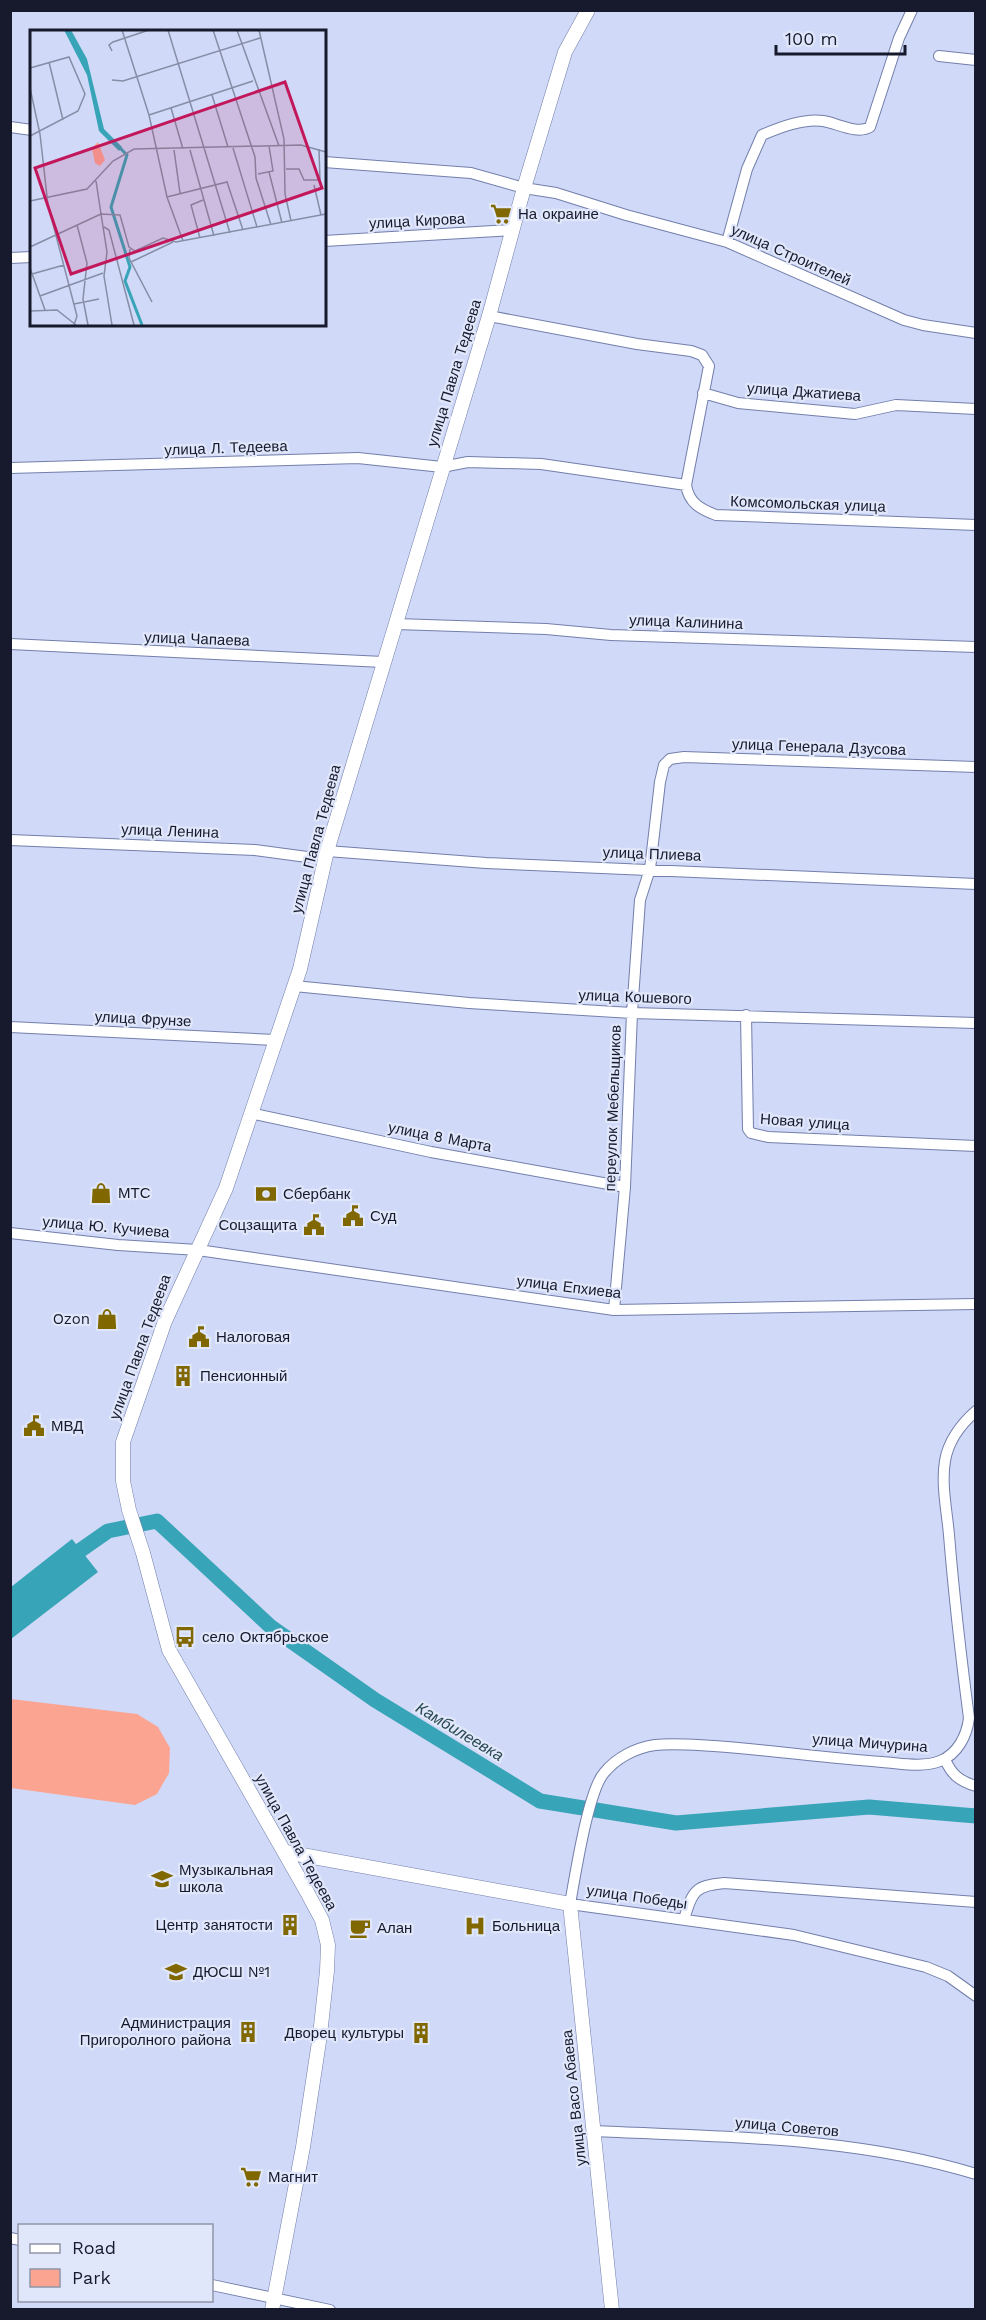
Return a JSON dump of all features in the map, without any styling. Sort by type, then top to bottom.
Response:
[{"type":"main road","name":"улица Павла Тедеева","points":[[273,2304],[303,2147],[320,2035],[328,1945],[322,1920],[286,1852],[169,1650],[143,1552],[129,1510],[123,1481],[123,1442],[165,1321],[226,1188],[294,986],[327,851],[489,316],[530,168],[565,52],[588,10]]},
{"type":"main road","name":"улица Победы","points":[[286,1852],[570,1904]]},
{"type":"main road","name":"улица Васо Абаева","points":[[570,1904],[612,2310]]},
{"type":"street","points":[[727,242],[747,169],[762,135],[783,126],[820,120],[864,130],[870,127],[899,38],[912,10]]},
{"type":"street","points":[[939,56],[975,60]]},
{"type":"street","points":[[10,127],[30,130]]},
{"type":"street","name":"улица Строителей","points":[[326,162],[471,173],[524,188],[556,193],[626,215],[727,242],[904,320],[975,333]]},
{"type":"street","name":"улица Кирова","points":[[326,241],[512,230]]},
{"type":"street","points":[[10,258],[30,257]]},
{"type":"street","points":[[442,467],[468,462],[541,464],[686,485],[709,366],[702,355],[691,351],[637,344],[489,316]]},
{"type":"street","name":"улица Джатиева","points":[[703,393],[738,403],[855,414],[896,405],[975,409]]},
{"type":"street","name":"улица Л. Тедеева","points":[[10,468],[358,458],[442,467]]},
{"type":"street","name":"Комсомольская улица","points":[[686,485],[688,497],[699,508],[716,515],[975,525]]},
{"type":"street","name":"улица Калинина","points":[[396,624],[534,629],[611,635],[975,647]]},
{"type":"street","name":"улица Чапаева","points":[[10,644],[383,662]]},
{"type":"street","name":"улица Генерала Дзусова","points":[[664,765],[670,759],[684,757],[975,767]]},
{"type":"street","name":"переулок Мебельщиков","points":[[614,1310],[625,1187],[632,1013],[640,900],[650,869],[664,765]]},
{"type":"street","name":"улица Ленина","points":[[10,840],[255,850],[307,857],[327,851]]},
{"type":"street","name":"улица Плиева","points":[[327,851],[486,863],[975,884]]},
{"type":"street","name":"улица Кошевого","points":[[294,986],[469,1003],[632,1013],[975,1023]]},
{"type":"street","name":"Новая улица","points":[[746,1015],[748,1129],[751,1134],[768,1137],[975,1146]]},
{"type":"street","name":"улица Фрунзе","points":[[10,1027],[275,1040]]},
{"type":"street","name":"улица 8 Марта","points":[[250,1113],[431,1152],[625,1187]]},
{"type":"street","name":"улица Ю. Кучиева","points":[[10,1233],[118,1245],[198,1250]]},
{"type":"street","name":"улица Епхиева","points":[[198,1250],[614,1310],[975,1304]]},
{"type":"street","name":"улица Мичурина","points":[[573,1883],[592,1795],[603,1774],[622,1757],[653,1745],[739,1748],[853,1760],[921,1764],[945,1758],[960,1745],[968,1729],[969,1718],[952,1570],[945,1461],[951,1442],[961,1425],[975,1412]]},
{"type":"street","points":[[945,1758],[951,1773],[965,1783],[975,1786]]},
{"type":"street","name":"улица Васо Абаева","points":[[570,1904],[573,1883]]},
{"type":"street","points":[[684,1919],[690,1900],[697,1890],[705,1885],[724,1883],[975,1902]]},
{"type":"street","name":"улица Победы","points":[[570,1904],[794,1935],[906,1961],[948,1976],[975,1996]]},
{"type":"street","name":"улица Советов","points":[[594,2131],[803,2142],[921,2158],[975,2174]]},
{"type":"street","points":[[213,2285],[273,2304],[330,2310]]},
{"type":"green space","points":[[11,1699],[137,1714],[158,1727],[170,1748],[169,1773],[157,1794],[135,1805],[11,1788]]},
{"type":"water","points":[[72,1539],[98,1572],[11,1639],[11,1587]]},
{"type":"waterway","name":"Камбилеевка","points":[[65,1561],[108,1531],[157,1521],[271,1627],[375,1700],[540,1801],[676,1823],[869,1807],[976,1816]]},
{"type":"place","name":"На окраине","points":[[501,214]]},
{"type":"place","name":"МТС","points":[[101,1193]]},
{"type":"place","name":"Сбербанк","points":[[266,1194]]},
{"type":"place","name":"Суд","points":[[353,1216]]},
{"type":"place","name":"Соцзащита","points":[[314,1225]]},
{"type":"place","name":"Ozon","points":[[107,1319]]},
{"type":"place","name":"Налоговая","points":[[199,1337]]},
{"type":"place","name":"Пенсионный","points":[[183,1376]]},
{"type":"place","name":"МВД","points":[[34,1426]]},
{"type":"place","name":"село Октябрьское","points":[[185,1637]]},
{"type":"place","name":"Музыкальная школа","points":[[162,1879]]},
{"type":"place","name":"Центр занятости","points":[[290,1925]]},
{"type":"place","name":"Больница","points":[[475,1926]]},
{"type":"place","name":"Алан","points":[[360,1928]]},
{"type":"place","name":"ДЮСШ №1","points":[[176,1972]]},
{"type":"place","name":"Администрация Пригоролного района","points":[[248,2032]]},
{"type":"place","name":"Дворец культуры","points":[[421,2033]]},
{"type":"place","name":"Магнит","points":[[251,2177]]}]
